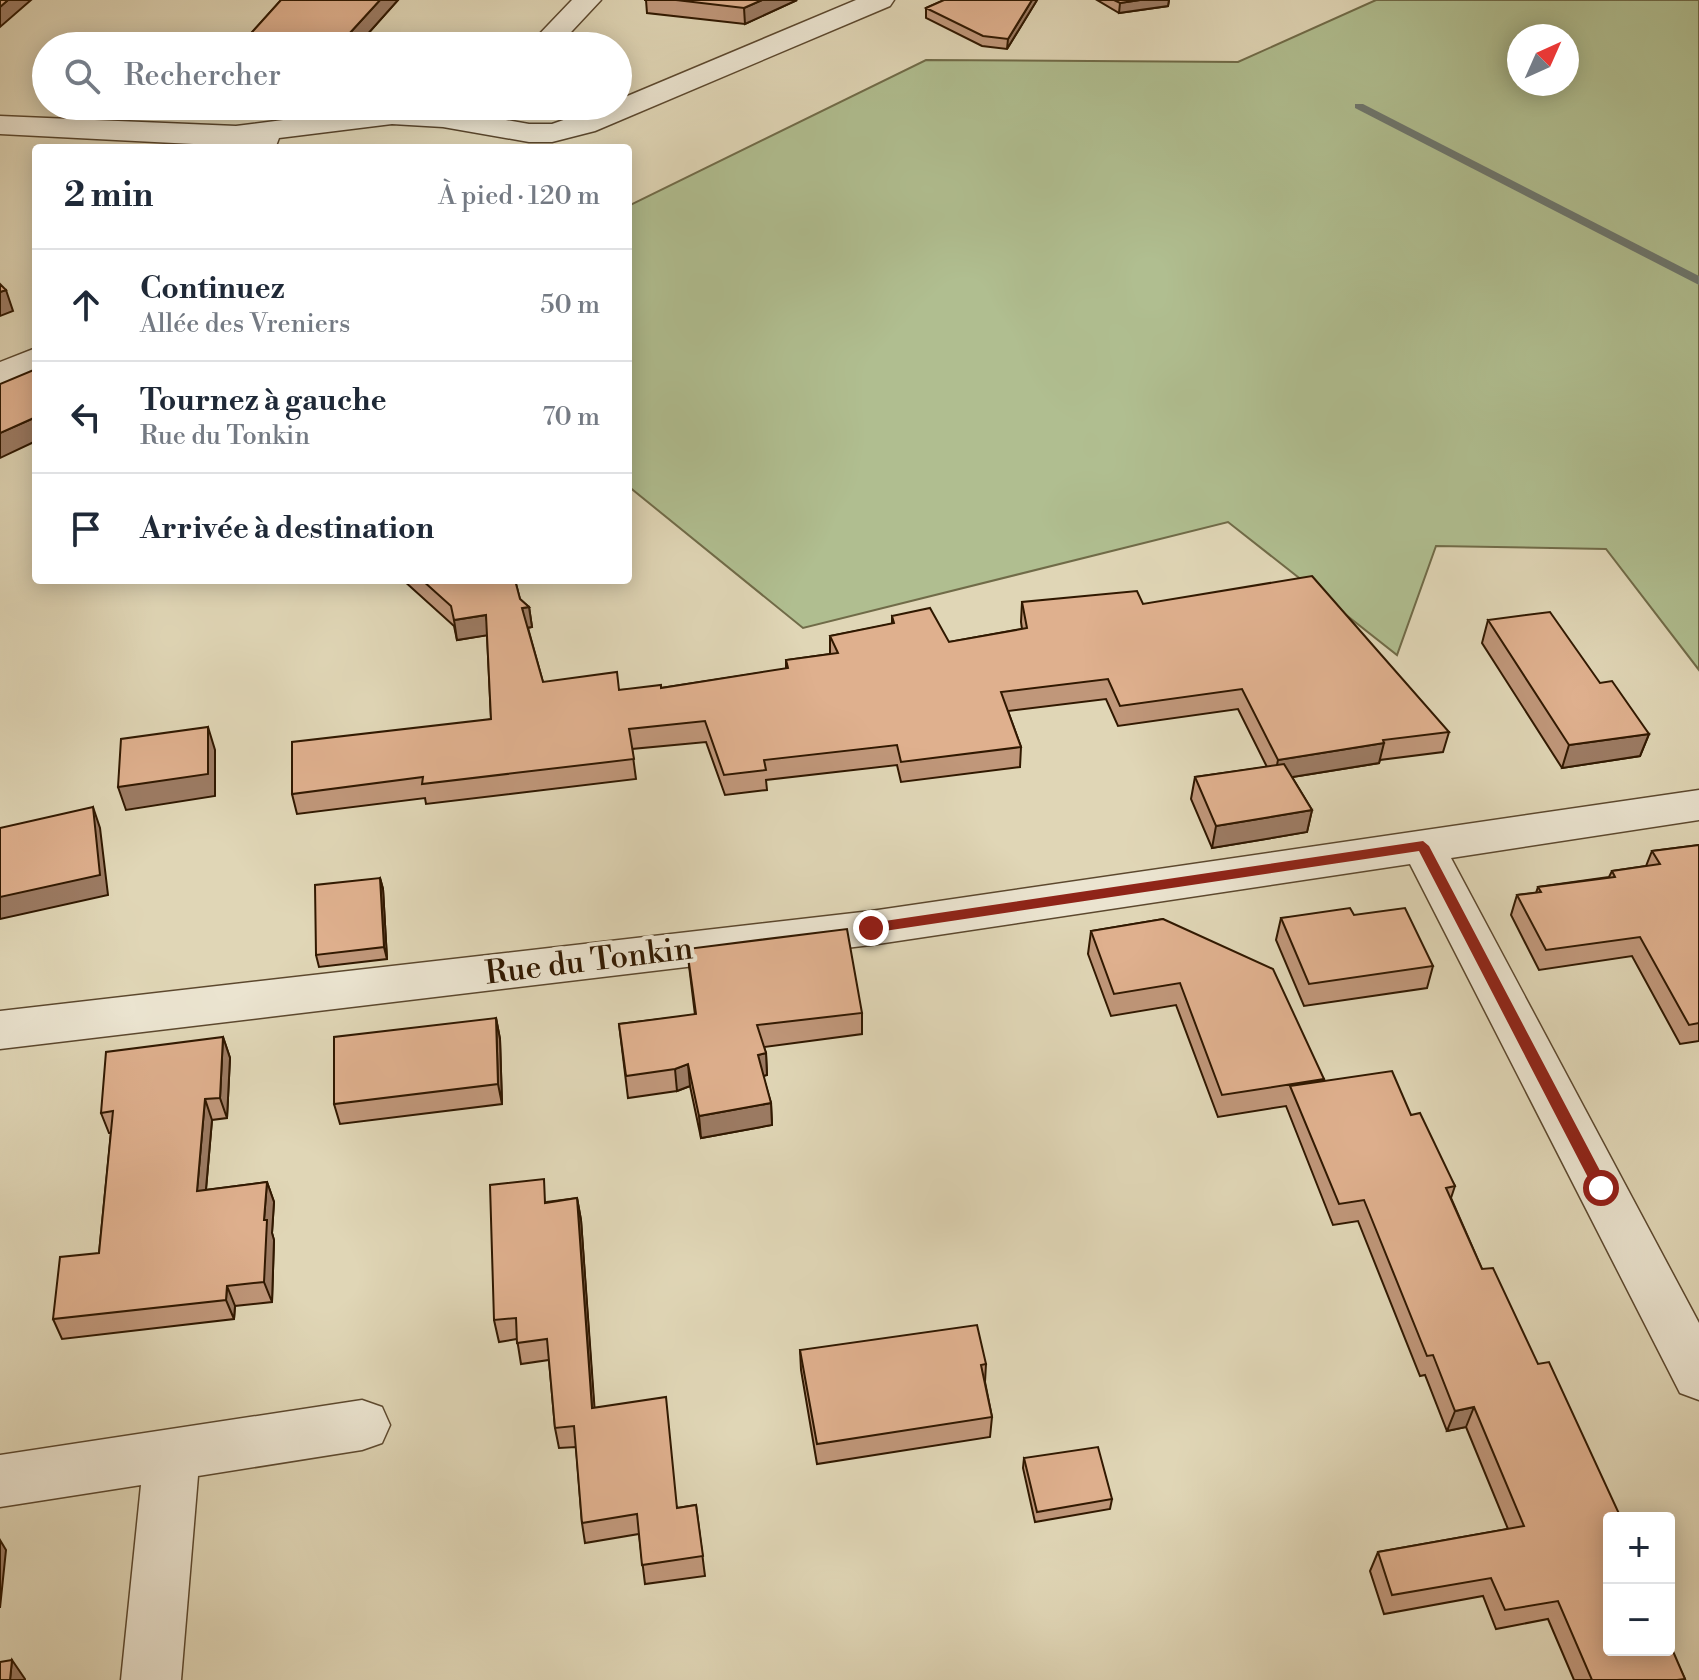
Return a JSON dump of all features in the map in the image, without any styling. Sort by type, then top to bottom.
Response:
[{"type":"street","points":[[556,32],[587,0]]},
{"type":"street","points":[[632,105],[880,0]]},
{"type":"street","points":[[236,135],[353,120]]},
{"type":"street","points":[[406,144],[440,120]]},
{"type":"street","points":[[481,120],[529,133],[552,133],[596,120]]},
{"type":"street","points":[[0,125],[236,135],[291,144]]},
{"type":"street","points":[[556,144],[584,125]]},
{"type":"street","points":[[0,375],[32,360]]},
{"type":"street","name":"Rue du Tonkin","points":[[0,1030],[871,928],[1699,805]]},
{"type":"street","points":[[1423,846],[1699,1376]]},
{"type":"street","points":[[0,1481],[362,1425]]},
{"type":"street","points":[[151,1680],[172,1455]]},
{"type":"green space","points":[[1376,0],[1699,0],[1699,670],[1606,549],[1436,546],[1397,655],[1228,522],[803,628],[632,489],[632,204],[926,60],[1238,62]]},
{"type":"building","points":[[281,0],[380,0],[351,32],[252,32]]},
{"type":"building","points":[[676,0],[762,0],[744,8]]},
{"type":"building","points":[[944,0],[1032,0],[1008,39],[983,36],[926,8]]},
{"type":"building","points":[[32,371],[32,419],[0,433],[0,384]]},
{"type":"building","points":[[1312,576],[1449,732],[1383,740],[1384,743],[1278,760],[1242,689],[1120,706],[1108,679],[1001,692],[1021,747],[901,762],[897,745],[764,760],[766,770],[724,775],[705,721],[629,729],[634,759],[422,784],[423,777],[292,794],[292,742],[491,719],[486,615],[454,620],[451,606],[426,584],[516,584],[520,599],[529,607],[522,608],[543,682],[617,672],[619,690],[661,685],[661,688],[788,668],[786,660],[838,653],[830,636],[894,623],[892,616],[930,608],[949,642],[1027,628],[1022,602],[1137,591],[1143,604]]},
{"type":"building","points":[[1550,612],[1600,683],[1612,681],[1649,734],[1569,745],[1488,620]]},
{"type":"building","points":[[208,727],[208,774],[118,787],[121,739]]},
{"type":"building","points":[[1284,764],[1312,810],[1216,826],[1195,777]]},
{"type":"building","points":[[93,807],[100,875],[0,897],[0,828]]},
{"type":"building","points":[[1699,845],[1699,1023],[1689,1025],[1640,937],[1546,950],[1517,895],[1541,892],[1538,887],[1615,877],[1612,871],[1660,864],[1652,851]]},
{"type":"building","points":[[380,878],[384,947],[316,955],[315,885]]},
{"type":"building","points":[[1350,908],[1354,915],[1405,908],[1433,966],[1309,984],[1281,918]]},
{"type":"building","points":[[1163,919],[1273,969],[1324,1079],[1222,1095],[1180,983],[1114,994],[1091,931]]},
{"type":"building","points":[[847,929],[862,1013],[757,1025],[766,1053],[758,1055],[771,1103],[699,1116],[688,1064],[675,1069],[626,1076],[619,1024],[696,1014],[687,949]]},
{"type":"building","points":[[496,1018],[498,1084],[334,1104],[334,1037]]},
{"type":"building","points":[[223,1037],[220,1098],[205,1099],[197,1191],[267,1182],[264,1282],[227,1286],[226,1300],[53,1319],[60,1257],[99,1253],[113,1111],[101,1113],[106,1052]]},
{"type":"building","points":[[1392,1071],[1411,1115],[1420,1113],[1455,1186],[1446,1188],[1482,1269],[1493,1268],[1538,1364],[1549,1362],[1618,1512],[1603,1512],[1603,1656],[1675,1656],[1685,1679],[1592,1680],[1558,1601],[1505,1610],[1491,1578],[1392,1595],[1378,1552],[1524,1526],[1474,1407],[1455,1411],[1433,1355],[1427,1356],[1364,1200],[1339,1204],[1290,1086]]},
{"type":"building","points":[[544,1179],[545,1203],[577,1198],[592,1408],[666,1397],[677,1508],[696,1505],[703,1556],[642,1565],[637,1514],[582,1523],[574,1426],[555,1428],[547,1339],[517,1343],[516,1318],[494,1320],[490,1185]]},
{"type":"building","points":[[977,1325],[986,1364],[981,1365],[992,1417],[817,1444],[800,1350]]},
{"type":"building","points":[[1098,1447],[1112,1499],[1037,1512],[1024,1458]]},
{"type":"building","points":[[12,1660],[10,1680],[0,1680],[0,1662]]},
{"type":"waterway","points":[[1359,106],[1699,281]]},
{"type":"route","points":[[871,928],[1423,846],[1601,1188]]}]
